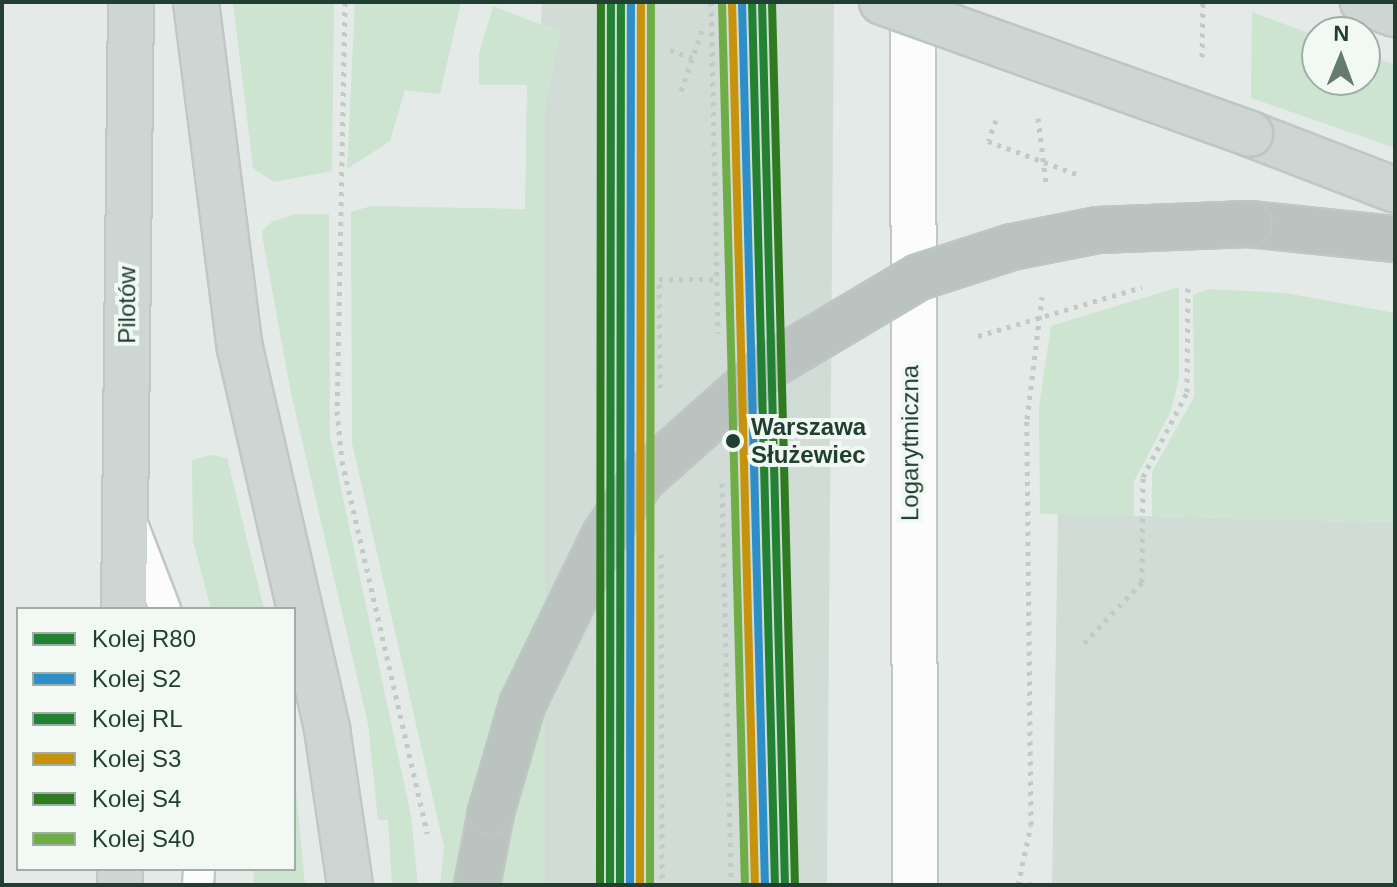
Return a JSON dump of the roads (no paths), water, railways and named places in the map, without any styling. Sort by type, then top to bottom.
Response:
[{"type":"highway","points":[[477,885],[522,705],[566,607],[641,480],[707,416],[833,324],[919,277],[1098,230],[1249,224],[1395,239]]},
{"type":"main road","name":"Pilotów","points":[[124,607],[131,2]]},
{"type":"main road","points":[[196,2],[240,348],[324,714],[350,885]]},
{"type":"main road","points":[[882,2],[1250,134],[1395,190]]},
{"type":"main road","points":[[1363,2],[1395,14]]},
{"type":"street","name":"Logarytmiczna","points":[[913,2],[915,885]]},
{"type":"lane","points":[[126,507],[164,607]]},
{"type":"rail line","name":"S4","points":[[600,885],[601,2]]},
{"type":"rail line","name":"RL","points":[[610,885],[611,2]]},
{"type":"rail line","name":"R80","points":[[620,885],[621,2]]},
{"type":"rail line","name":"S2","points":[[630,885],[631,2]]},
{"type":"rail line","name":"S3","points":[[640,885],[641,2]]},
{"type":"rail line","name":"S40","points":[[650,885],[651,2]]},
{"type":"rail line","name":"S2","points":[[742,2],[765,885]]},
{"type":"rail line","name":"R80","points":[[752,2],[775,885]]},
{"type":"rail line","name":"RL","points":[[762,2],[785,885]]},
{"type":"rail line","name":"S4","points":[[772,2],[795,884]]},
{"type":"rail line","name":"S40","points":[[722,3],[745,885]]},
{"type":"rail line","name":"S3","points":[[732,3],[755,885]]},
{"type":"place","name":"Warszawa Służewiec","points":[[733,441]]}]
